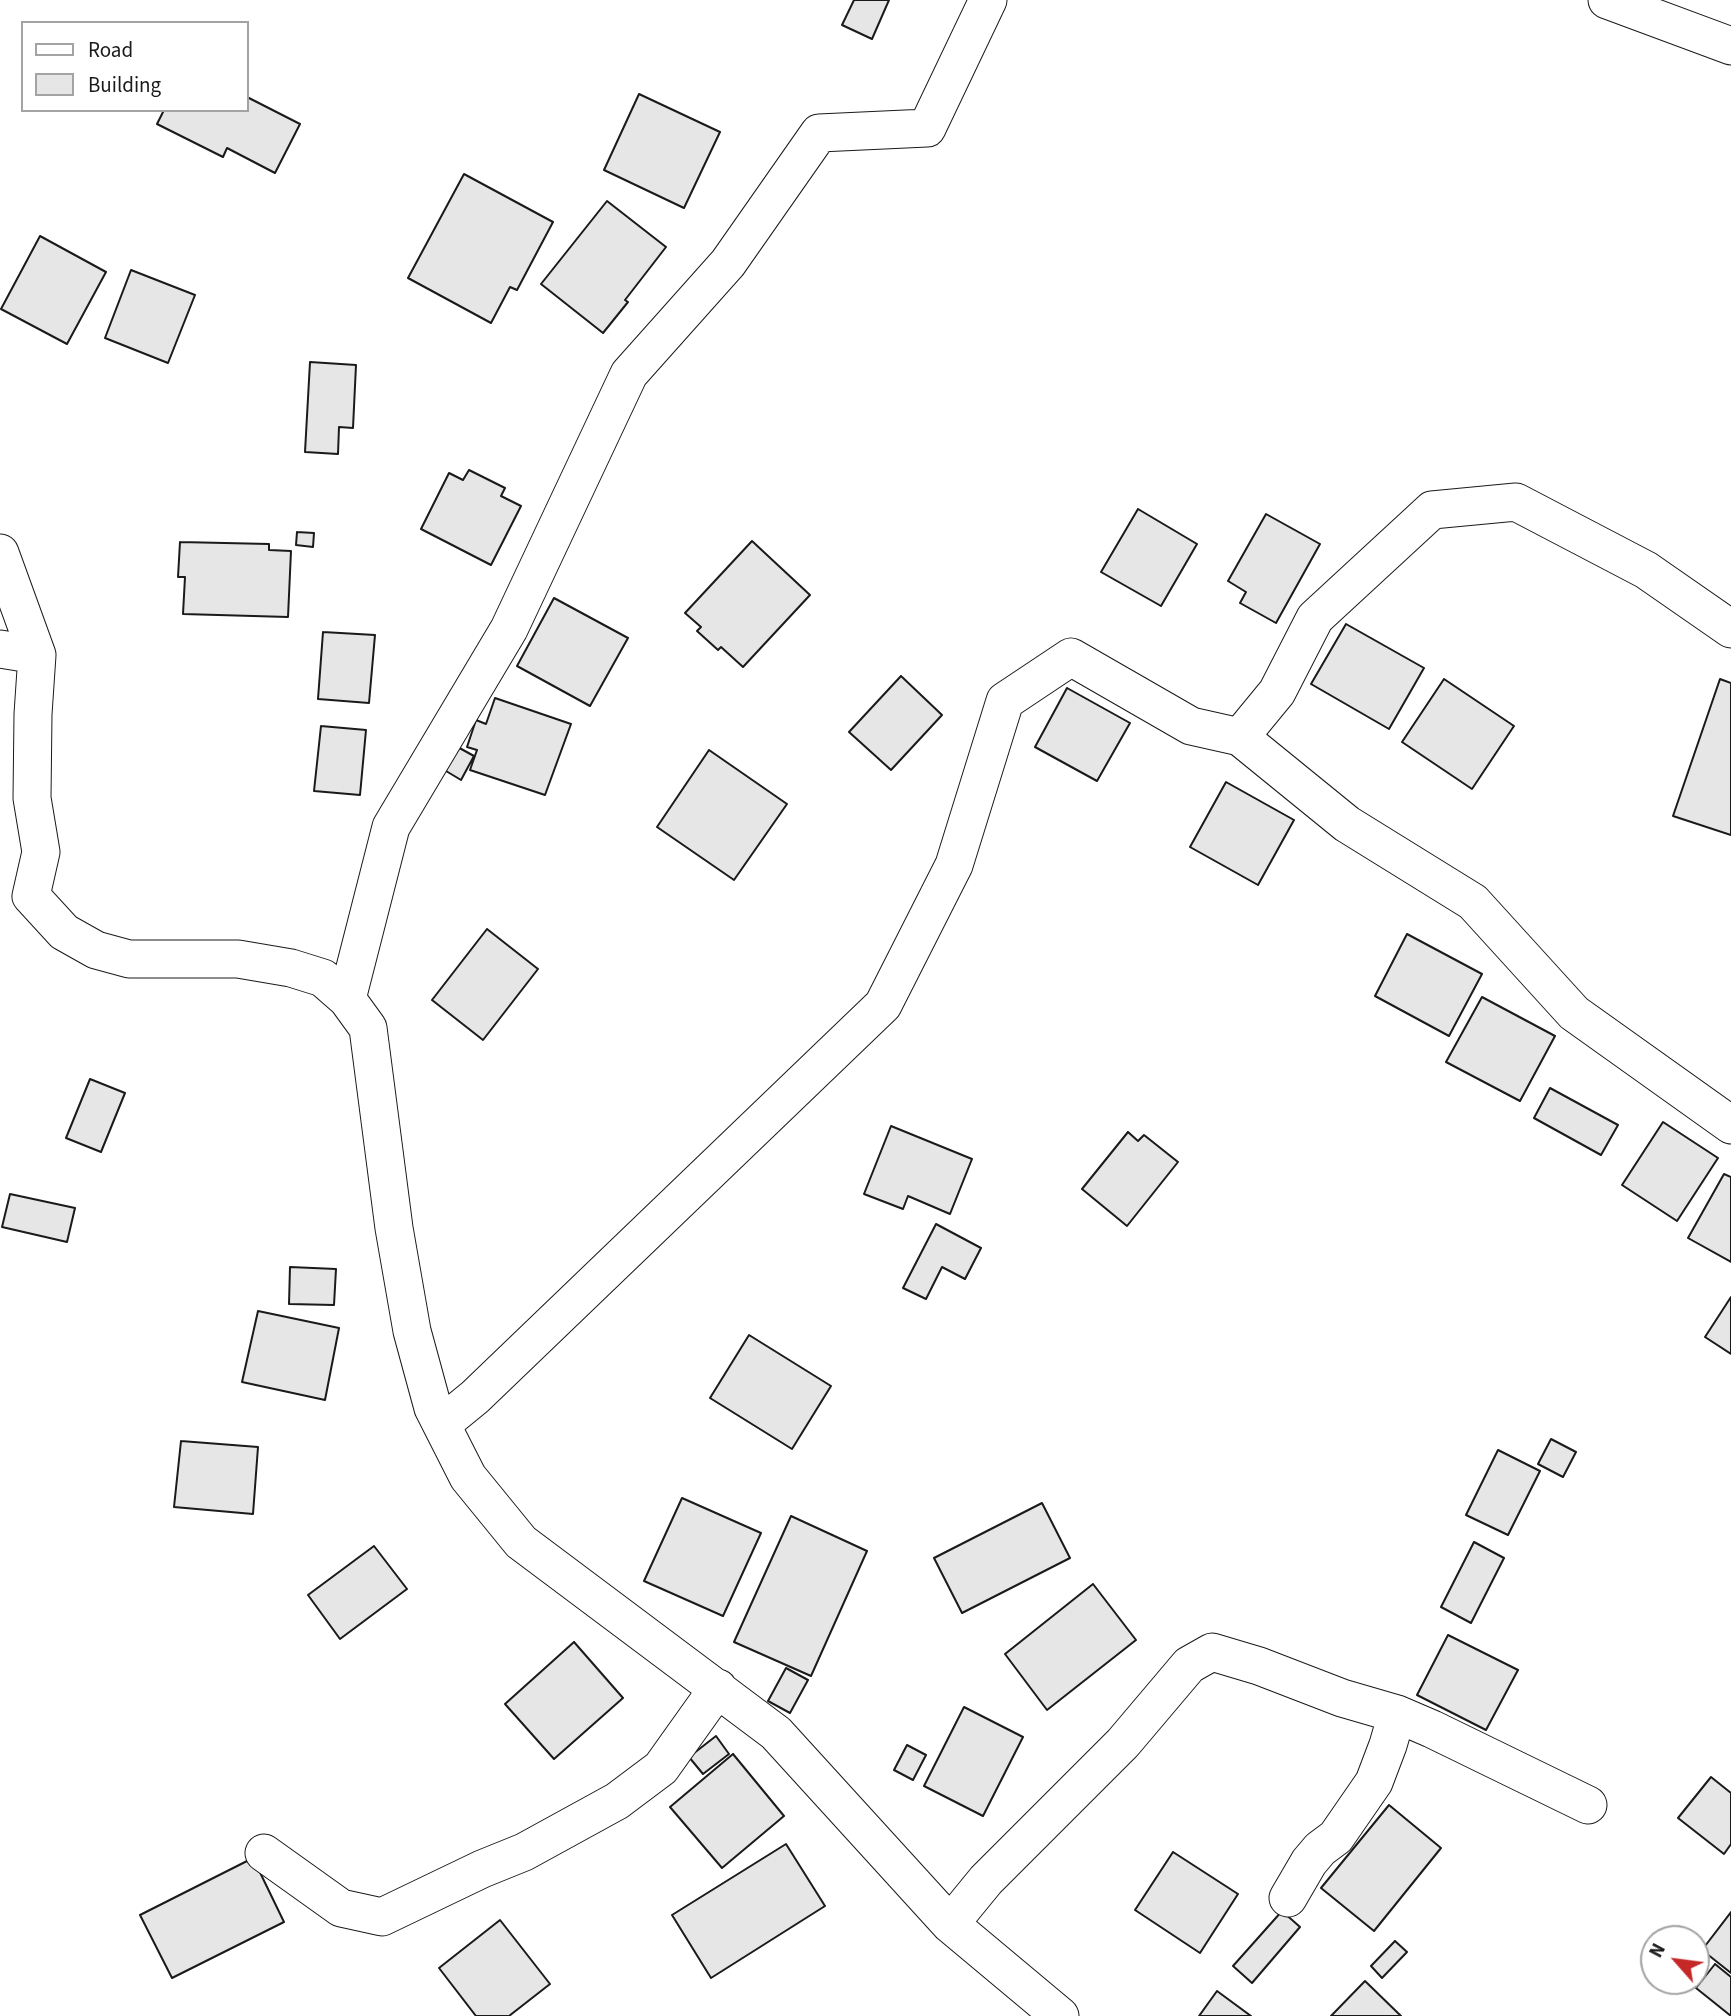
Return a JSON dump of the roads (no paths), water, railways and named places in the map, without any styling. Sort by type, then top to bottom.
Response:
[{"type":"street","points":[[347,999],[391,827],[509,629],[629,374],[728,263],[819,133],[927,128],[988,0]]},
{"type":"street","points":[[1607,0],[1731,47]]},
{"type":"street","points":[[1240,737],[1277,692],[1315,618],[1432,510],[1516,502],[1646,570],[1731,629]]},
{"type":"street","points":[[0,553],[37,655],[32,799],[41,852],[32,896],[64,932],[96,950],[129,959],[238,958],[291,968],[323,978],[347,999],[368,1028],[394,1228],[412,1331],[433,1408],[468,1477],[521,1542],[776,1732],[950,1924],[1060,2016]]},
{"type":"street","points":[[0,649],[37,655]]},
{"type":"street","points":[[442,1424],[475,1397],[883,1005],[954,865],[1005,701],[1070,657],[1191,726],[1240,737],[1347,824],[1473,902],[1574,1013],[1731,1125]]},
{"type":"street","points":[[950,1924],[986,1880],[1124,1743],[1189,1665],[1212,1652],[1396,1714],[1588,1805]]},
{"type":"street","points":[[264,1853],[341,1908],[382,1917],[524,1852],[617,1801],[661,1768],[718,1688]]},
{"type":"street","points":[[1287,1898],[1309,1862],[1336,1837],[1367,1795],[1382,1764],[1396,1714]]}]
